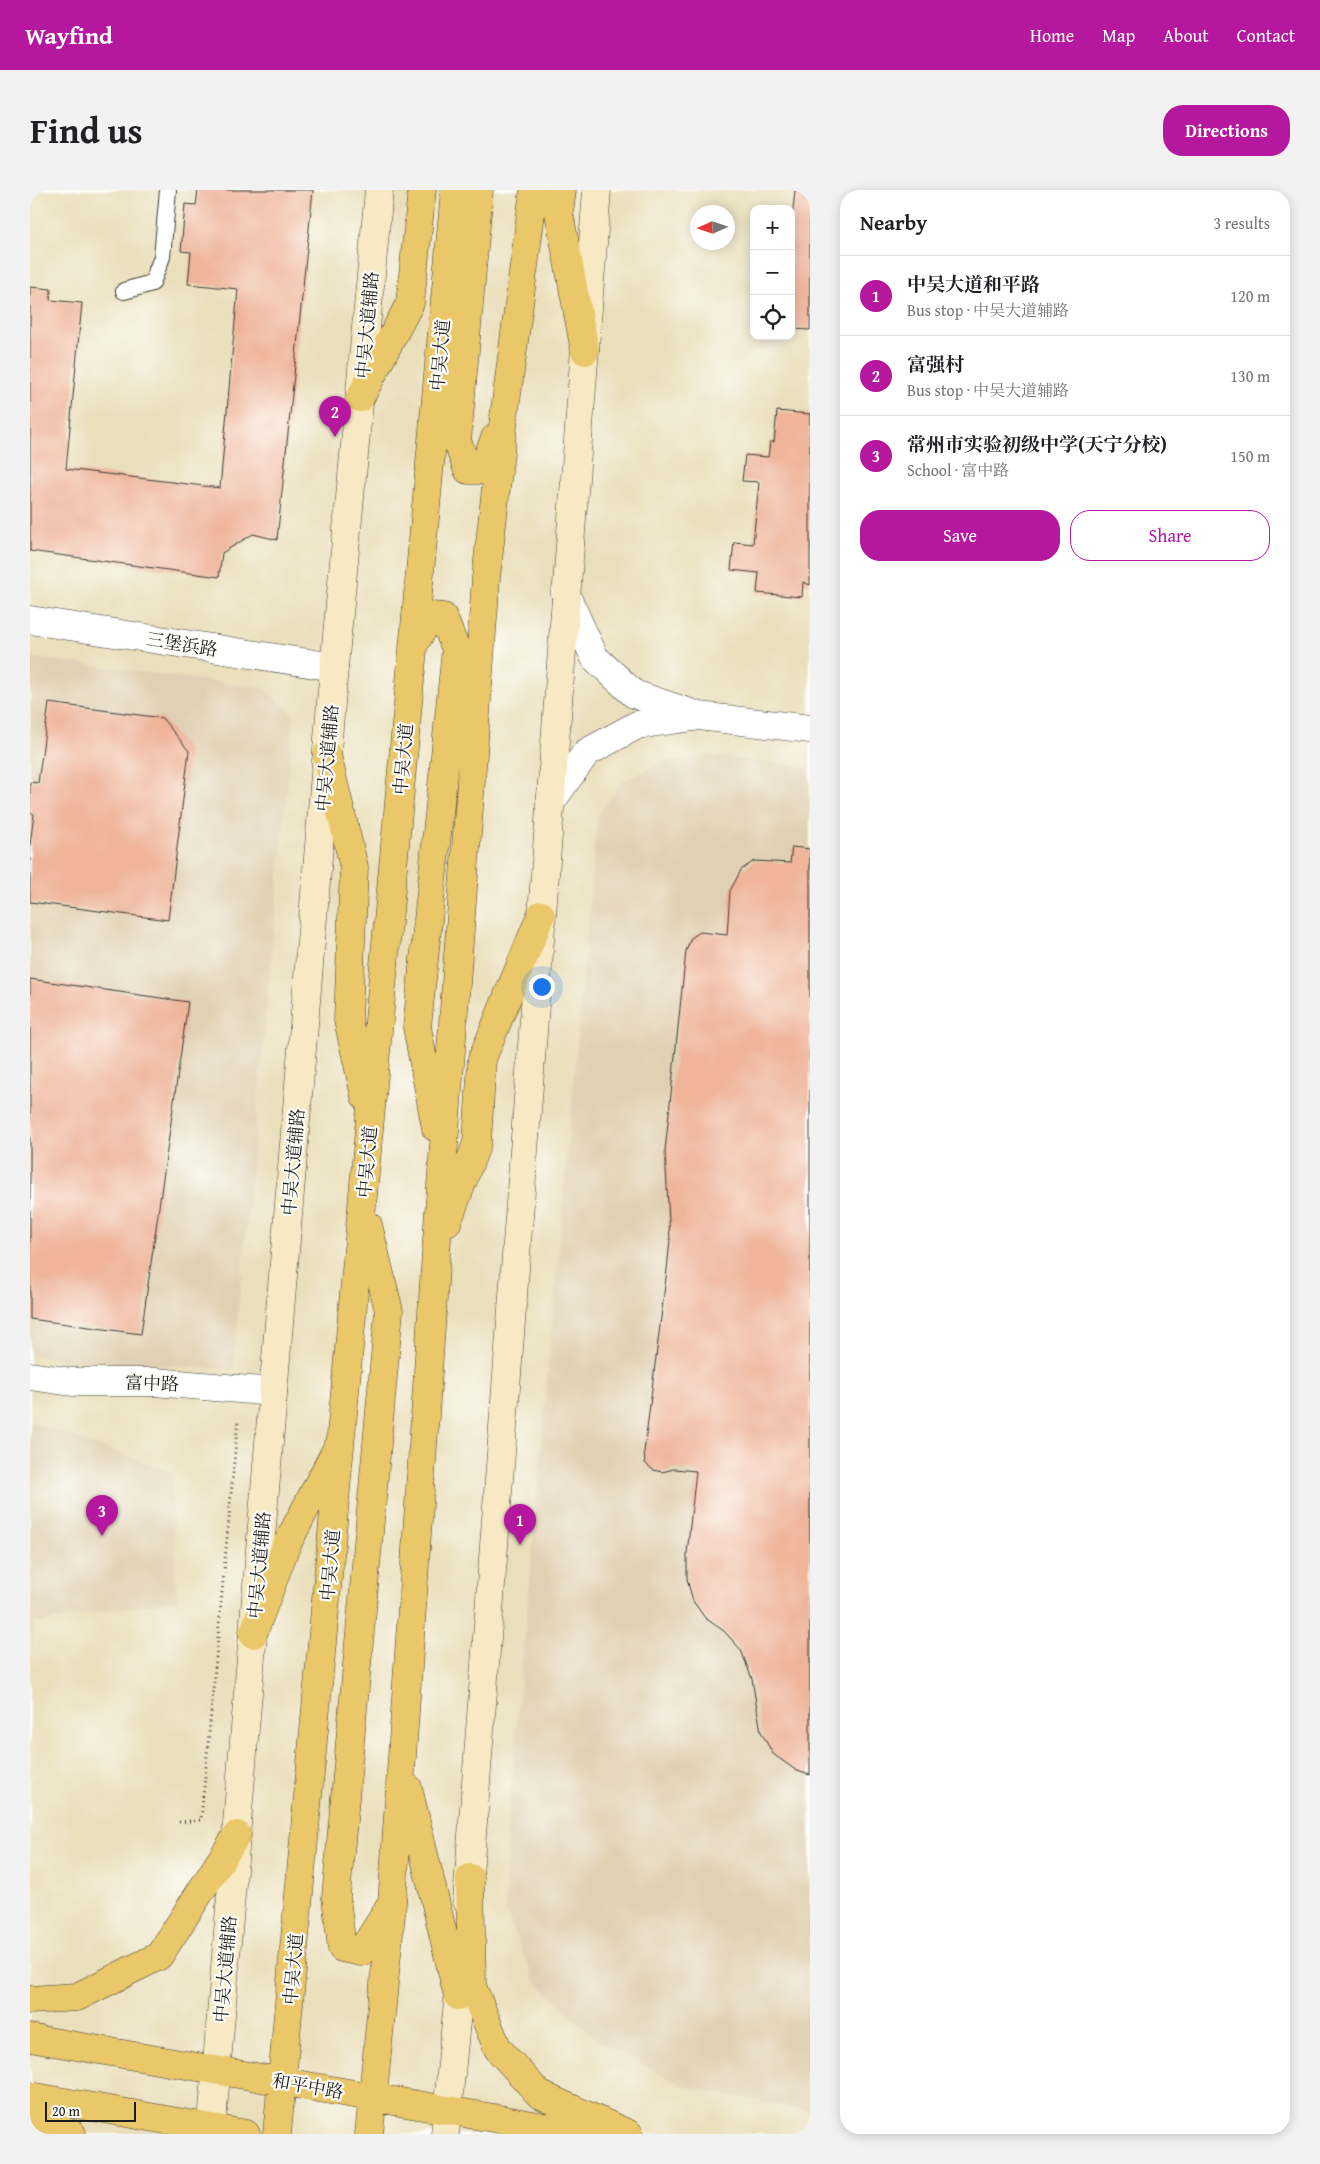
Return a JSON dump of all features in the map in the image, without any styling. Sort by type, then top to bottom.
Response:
[{"type":"main road","name":"中吴大道辅路","points":[[211,2130],[334,667],[379,190]]},
{"type":"main road","points":[[360,398],[410,302],[422,190]]},
{"type":"main road","name":"中吴大道","points":[[277,2134],[455,190]]},
{"type":"main road","points":[[479,190],[457,441],[468,470],[482,470],[504,417]]},
{"type":"main road","points":[[369,2134],[392,1904],[436,1253],[486,578],[504,417],[534,190]]},
{"type":"main road","points":[[562,190],[559,213],[585,352]]},
{"type":"main road","points":[[446,2122],[470,1878],[565,593],[597,190]]},
{"type":"main road","points":[[414,644],[432,616],[443,617],[456,649],[417,1027],[443,1166]]},
{"type":"main road","points":[[327,755],[354,867],[348,1020],[370,1122]]},
{"type":"main road","points":[[436,1253],[477,1143],[482,1059],[541,915]]},
{"type":"main road","points":[[363,1204],[389,1310],[336,1897],[342,1948],[361,1952],[392,1904]]},
{"type":"main road","points":[[253,1634],[286,1546],[342,1438]]},
{"type":"main road","points":[[401,1763],[458,1996]]},
{"type":"main road","points":[[30,2000],[77,1997],[160,1956],[237,1834]]},
{"type":"main road","points":[[470,1878],[472,1986],[498,2049],[539,2094],[629,2134]]},
{"type":"main road","name":"和平中路","points":[[30,2038],[372,2097],[446,2122],[585,2134]]},
{"type":"main road","points":[[30,2096],[211,2130],[246,2134]]},
{"type":"main road","points":[[30,2118],[72,2134]]},
{"type":"street","points":[[565,593],[595,658],[634,694],[699,716],[810,729]]},
{"type":"street","name":"三堡浜路","points":[[30,620],[334,667]]},
{"type":"street","points":[[550,804],[586,753],[638,725],[699,716]]},
{"type":"street","name":"富中路","points":[[30,1376],[72,1382],[155,1382],[273,1392]]},
{"type":"lane","points":[[124,291],[152,283],[162,258],[168,190]]},
{"type":"path","points":[[179,1822],[200,1820],[238,1418]]},
{"type":"shaded area","points":[[30,657],[264,688],[294,715],[233,1369],[73,1361],[30,1355]]},
{"type":"shaded area","points":[[713,756],[810,768],[810,2111],[686,2087],[598,2041],[534,1980],[505,1909],[508,1823],[597,817],[622,782],[666,761]]},
{"type":"shaded area","points":[[30,1421],[171,1472],[177,1600],[35,1623],[30,1655]]},
{"type":"building","points":[[198,190],[313,190],[277,540],[253,534],[222,553],[219,577],[30,551],[30,287],[51,289],[50,300],[82,303],[66,469],[220,488],[238,289],[188,284],[191,252],[181,251],[185,204],[196,205]]},
{"type":"building","points":[[795,190],[810,190],[810,330],[795,329]]},
{"type":"building","points":[[777,411],[810,414],[810,585],[803,582],[802,597],[757,593],[759,573],[731,570],[734,542],[753,544],[759,482],[742,481],[745,455],[768,457],[770,442],[774,442]]},
{"type":"building","points":[[49,703],[162,718],[189,751],[168,920],[30,902],[30,845],[34,814],[30,813],[30,782],[38,783]]},
{"type":"building","points":[[792,847],[810,849],[810,1775],[797,1771],[773,1754],[761,1732],[752,1679],[741,1650],[724,1631],[705,1618],[693,1601],[687,1579],[687,1553],[696,1471],[674,1469],[662,1472],[653,1470],[645,1463],[644,1452],[670,1240],[665,1151],[686,951],[691,938],[700,932],[727,935],[730,891],[741,870],[754,861],[790,863]]},
{"type":"building","points":[[30,979],[188,1002],[141,1334],[30,1319]]},
{"type":"place","name":"富强村","points":[[335,437]]},
{"type":"place","name":"常州市实验初级中学(天宁分校)","points":[[102,1536]]},
{"type":"place","name":"中吴大道和平路","points":[[520,1545]]}]
